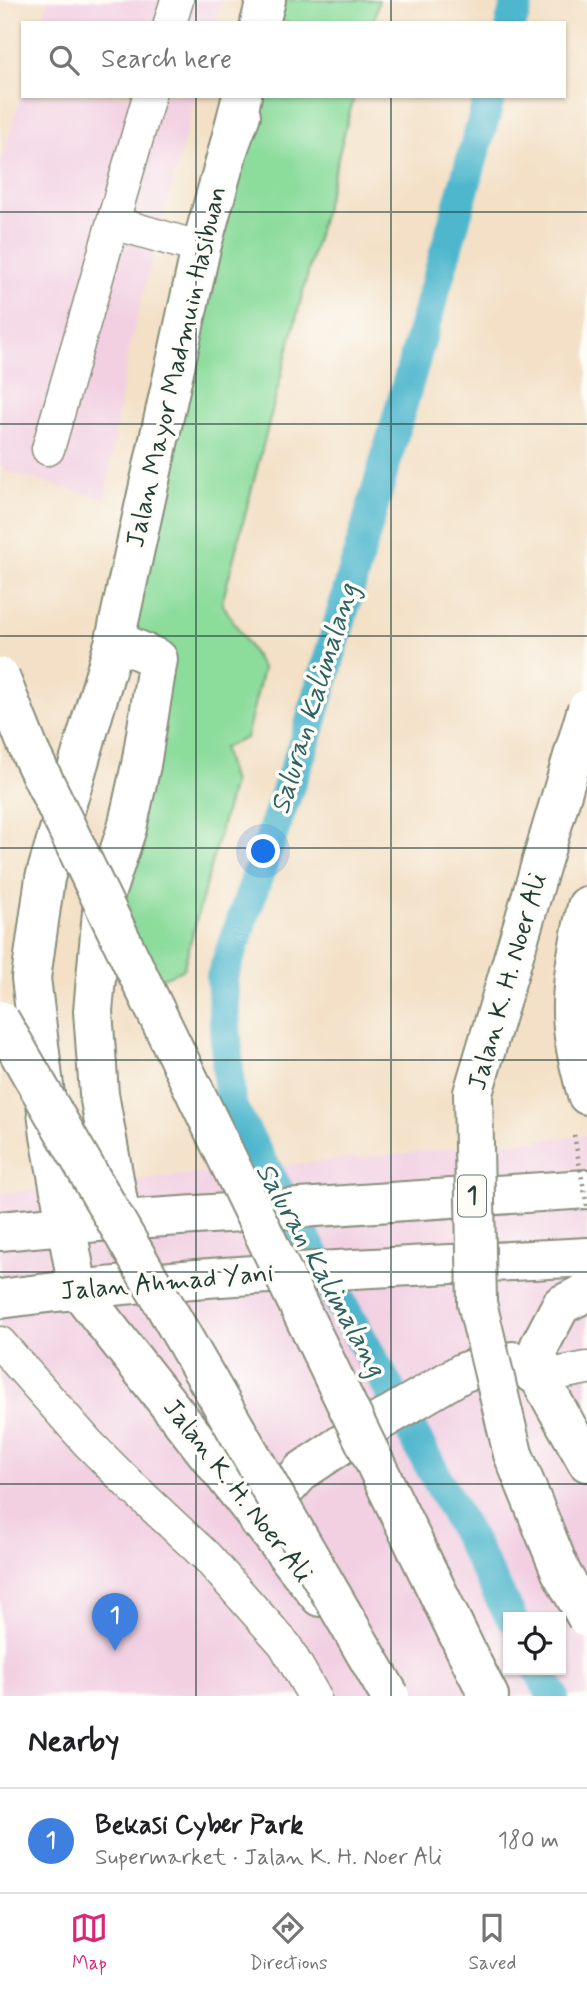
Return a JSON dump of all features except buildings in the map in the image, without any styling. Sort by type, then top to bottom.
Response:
[{"type":"main road","points":[[261,21],[266,0]]},
{"type":"main road","points":[[275,21],[282,0]]},
{"type":"main road","points":[[229,147],[241,98]]},
{"type":"main road","name":"Jalan Mayor Madmuin Hasibuan","points":[[78,1289],[50,1136],[31,978],[45,878],[115,640],[201,248],[229,147],[246,98]]},
{"type":"main road","points":[[115,640],[158,659],[141,765],[127,828],[103,901],[93,1010],[99,1094],[120,1220],[141,1283]]},
{"type":"main road","points":[[0,677],[30,752],[481,1681]]},
{"type":"main road","name":"Jalan K. H. Noer Ali","points":[[587,709],[473,1093],[477,1303],[513,1454],[561,1572],[587,1618]]},
{"type":"main road","points":[[587,906],[576,959],[572,1005],[577,1058],[587,1095]]},
{"type":"main road","points":[[0,1020],[391,1696]]},
{"type":"main road","name":"1","points":[[0,1231],[120,1220],[587,1189]]},
{"type":"main road","name":"Jalan Ahmad Yani","points":[[0,1299],[141,1283],[587,1257]]},
{"type":"main road","name":"Jalan K. H. Noer Ali","points":[[78,1289],[371,1661],[391,1696]]},
{"type":"main road","points":[[587,1292],[561,1305],[539,1362],[587,1462]]},
{"type":"main road","points":[[258,1520],[302,1471],[351,1438],[462,1373],[482,1364],[539,1362]]},
{"type":"lane","points":[[171,21],[177,0]]},
{"type":"lane","points":[[48,449],[148,98]]},
{"type":"lane","points":[[114,223],[201,248]]},
{"type":"lane","points":[[0,1343],[88,1443],[207,1557],[285,1645],[314,1696]]},
{"type":"lane","points":[[539,1362],[587,1368]]},
{"type":"path","points":[[574,1135],[587,1206]]},
{"type":"shaded area","points":[[48,0],[222,0],[217,21],[42,21]]},
{"type":"shaded area","points":[[21,93],[21,98],[195,98],[129,347],[105,499],[7,472],[0,463],[0,165]]},
{"type":"shaded area","points":[[587,1135],[587,1696],[0,1696],[0,1193]]},
{"type":"green space","points":[[282,0],[379,0],[374,21],[275,21]]},
{"type":"green space","points":[[247,98],[353,98],[222,603],[263,669],[246,738],[223,748],[233,783],[183,970],[144,985],[103,901],[158,660],[115,640]]},
{"type":"waterway","name":"Saluran Kalimalang","points":[[512,21],[518,0]]},
{"type":"waterway","name":"Saluran Kalimalang","points":[[489,98],[308,732],[222,977],[230,1105],[388,1387],[508,1612]]},
{"type":"waterway","name":"Saluran Kalimalang","points":[[542,1675],[553,1696]]},
{"type":"place","name":"Bekasi Cyber Park","points":[[115,1651]]}]
